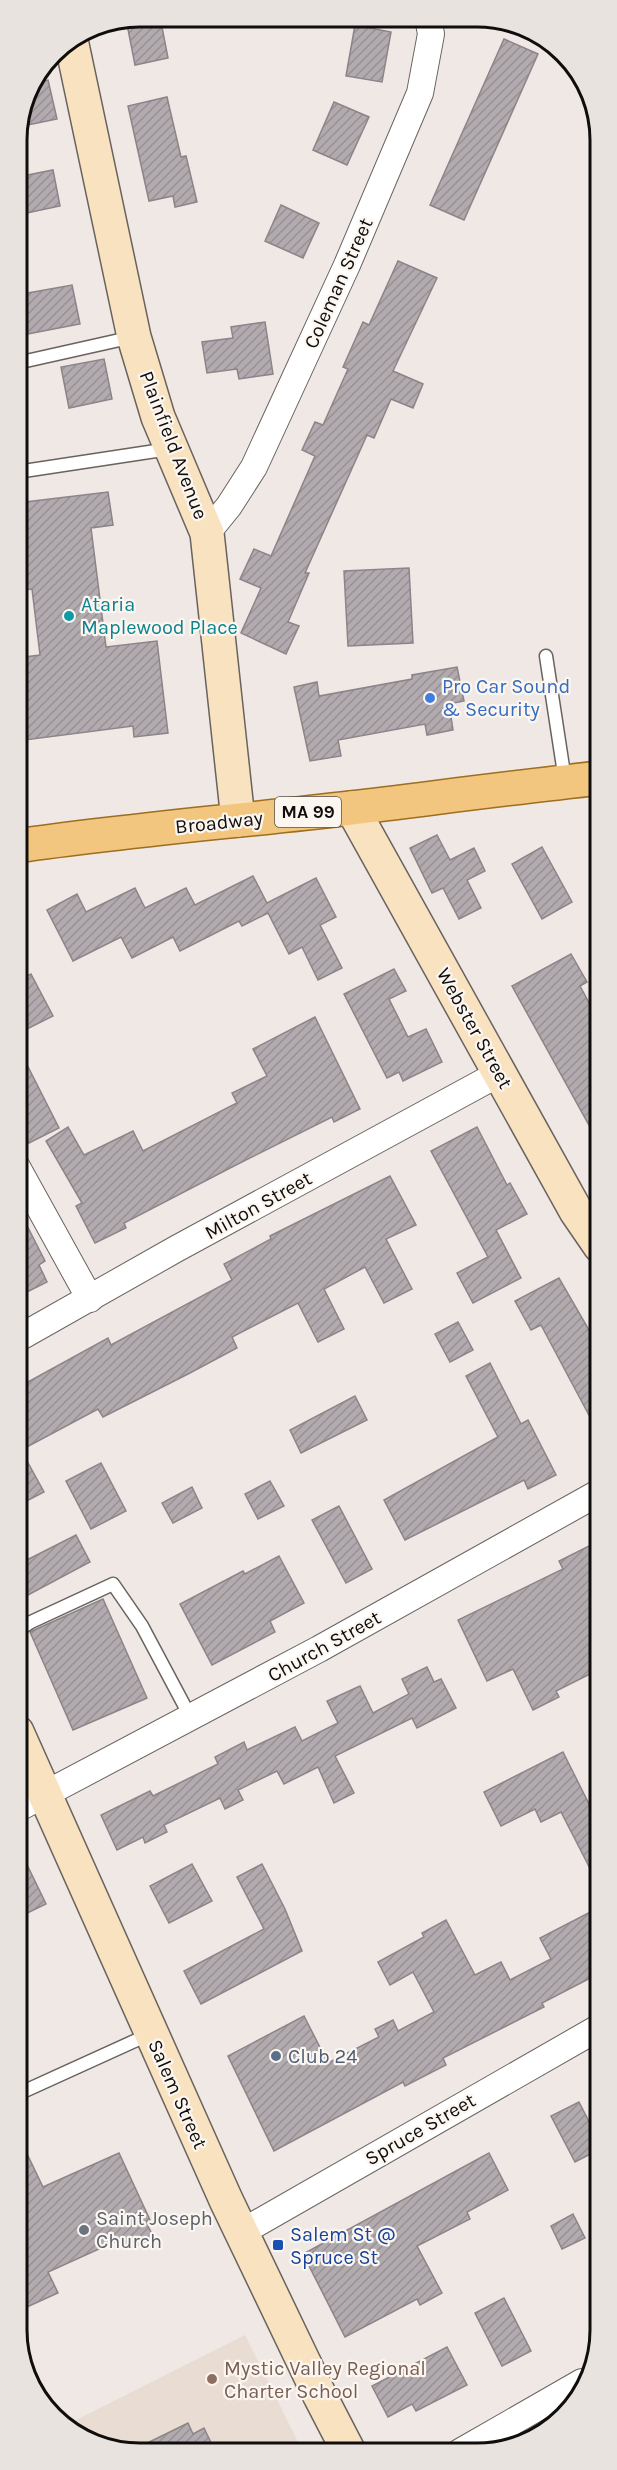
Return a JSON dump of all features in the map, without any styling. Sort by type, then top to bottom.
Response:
[{"type":"main road","name":"Broadway","points":[[27,845],[116,832],[352,808],[590,779]]},
{"type":"street","name":"Coleman Street","points":[[207,533],[229,506],[254,467],[351,255],[420,93],[430,34],[429,27]]},
{"type":"street","name":"Plainfield Avenue","points":[[73,49],[134,337],[158,417],[207,533],[238,820]]},
{"type":"street","name":"Webster Street","points":[[352,808],[576,1211],[590,1231]]},
{"type":"street","name":"Milton Street","points":[[27,1334],[500,1073]]},
{"type":"street","points":[[27,1185],[90,1299]]},
{"type":"street","name":"Church Street","points":[[31,1803],[330,1644],[590,1498]]},
{"type":"street","name":"Salem Street","points":[[27,1783],[31,1803],[151,2033],[242,2232],[320,2396],[345,2443]]},
{"type":"street","name":"Spruce Street","points":[[242,2232],[590,2033]]},
{"type":"street","points":[[476,2443],[575,2386]]},
{"type":"lane","points":[[27,361],[134,337]]},
{"type":"lane","points":[[27,470],[171,448]]},
{"type":"lane","points":[[546,656],[565,782]]},
{"type":"lane","points":[[27,1625],[113,1584],[142,1626],[191,1718]]},
{"type":"lane","points":[[27,2090],[151,2033]]},
{"type":"shaded area","name":"Mystic Valley Regional Charter School","points":[[245,2335],[299,2443],[132,2443],[103,2437],[73,2421]]},
{"type":"building","points":[[162,27],[168,58],[135,65],[128,28]]},
{"type":"building","points":[[355,27],[391,32],[382,82],[346,76]]},
{"type":"building","points":[[504,39],[538,54],[464,220],[430,205]]},
{"type":"building","points":[[48,80],[57,119],[28,125],[31,110],[44,81]]},
{"type":"building","points":[[167,97],[181,157],[186,156],[197,202],[175,207],[173,196],[149,201],[128,106]]},
{"type":"building","points":[[334,102],[369,117],[347,165],[313,150]]},
{"type":"building","points":[[53,170],[60,206],[27,213],[27,175]]},
{"type":"building","points":[[281,205],[319,223],[303,258],[265,241]]},
{"type":"building","points":[[398,261],[437,278],[393,371],[423,384],[413,408],[391,399],[374,438],[367,435],[305,573],[309,573],[288,622],[299,626],[286,654],[241,633],[261,588],[240,579],[254,549],[271,556],[315,456],[302,450],[315,422],[323,425],[348,369],[343,367],[363,322],[369,325]]},
{"type":"building","points":[[72,285],[80,324],[27,334],[27,293]]},
{"type":"building","points":[[265,322],[273,374],[239,379],[237,369],[207,373],[202,342],[233,338],[231,327]]},
{"type":"building","points":[[104,359],[112,399],[69,408],[61,367]]},
{"type":"building","name":"Ataria Maplewood Place","points":[[108,492],[113,525],[91,528],[106,647],[157,641],[168,733],[134,737],[133,726],[27,740],[27,657],[40,655],[32,589],[27,590],[27,502]]},
{"type":"building","points":[[409,568],[413,643],[348,646],[344,571]]},
{"type":"building","points":[[457,667],[464,701],[449,704],[453,730],[427,735],[425,724],[338,740],[341,756],[310,761],[294,687],[317,682],[319,696],[412,679],[412,675]]},
{"type":"building","points":[[437,835],[450,860],[474,848],[485,871],[467,880],[481,908],[459,919],[443,888],[432,893],[410,848]]},
{"type":"building","points":[[542,847],[572,902],[542,919],[512,864]]},
{"type":"building","points":[[253,876],[267,903],[316,878],[336,917],[320,925],[342,968],[318,980],[302,947],[289,954],[268,913],[242,926],[239,921],[180,951],[173,937],[132,958],[121,937],[73,961],[47,910],[77,894],[86,912],[135,888],[145,908],[186,888],[195,905]]},
{"type":"building","points":[[571,954],[587,982],[580,986],[590,1004],[590,1127],[512,986]]},
{"type":"building","points":[[394,969],[406,991],[389,999],[408,1037],[426,1029],[442,1062],[403,1081],[399,1072],[387,1078],[344,994]]},
{"type":"building","points":[[31,974],[53,1016],[27,1029],[27,976]]},
{"type":"building","points":[[315,1017],[360,1109],[334,1122],[332,1117],[232,1167],[124,1223],[126,1228],[95,1243],[76,1206],[82,1203],[46,1141],[68,1127],[84,1155],[133,1131],[143,1151],[237,1103],[232,1093],[267,1076],[253,1049]]},
{"type":"building","points":[[27,1065],[59,1128],[27,1144]]},
{"type":"building","points":[[477,1127],[507,1185],[510,1183],[527,1214],[496,1230],[521,1278],[473,1303],[457,1273],[488,1257],[431,1151]]},
{"type":"building","points":[[390,1176],[416,1225],[386,1239],[412,1289],[384,1303],[365,1267],[324,1289],[344,1329],[318,1342],[298,1303],[232,1337],[237,1348],[103,1417],[98,1409],[27,1447],[27,1383],[108,1338],[111,1345],[232,1280],[224,1264],[271,1239],[270,1236]]},
{"type":"building","points":[[27,1226],[45,1261],[39,1265],[47,1282],[27,1292]]},
{"type":"building","points":[[559,1278],[590,1332],[590,1417],[541,1325],[531,1330],[515,1301]]},
{"type":"building","points":[[458,1322],[473,1350],[450,1362],[435,1334]]},
{"type":"building","points":[[490,1363],[521,1424],[528,1420],[556,1475],[528,1489],[524,1480],[405,1540],[384,1500],[498,1437],[466,1376]]},
{"type":"building","points":[[355,1396],[367,1420],[301,1453],[290,1430]]},
{"type":"building","points":[[27,1461],[44,1492],[27,1501]]},
{"type":"building","points":[[101,1463],[126,1511],[91,1529],[66,1481]]},
{"type":"building","points":[[270,1481],[284,1506],[258,1519],[245,1494]]},
{"type":"building","points":[[192,1487],[202,1508],[173,1523],[162,1503]]},
{"type":"building","points":[[339,1506],[372,1569],[346,1583],[312,1520]]},
{"type":"building","points":[[76,1535],[90,1562],[28,1595],[27,1560]]},
{"type":"building","points":[[589,1546],[590,1548],[590,1674],[556,1691],[559,1697],[533,1710],[513,1669],[487,1681],[458,1620],[563,1569],[559,1561]]},
{"type":"building","points":[[279,1556],[304,1603],[270,1621],[275,1632],[212,1665],[180,1604],[243,1571],[245,1574]]},
{"type":"building","points":[[103,1599],[147,1698],[73,1730],[30,1632]]},
{"type":"building","points":[[427,1667],[434,1682],[441,1679],[456,1708],[417,1728],[412,1718],[335,1756],[354,1793],[334,1803],[318,1767],[284,1784],[277,1771],[238,1790],[243,1800],[225,1809],[220,1798],[164,1825],[167,1832],[145,1843],[143,1837],[117,1850],[101,1815],[150,1791],[153,1796],[218,1764],[215,1757],[244,1742],[247,1750],[295,1727],[302,1741],[338,1723],[327,1701],[360,1686],[373,1713],[409,1694],[402,1679]]},
{"type":"building","points":[[563,1752],[590,1806],[590,1869],[561,1812],[541,1822],[535,1809],[501,1826],[484,1792]]},
{"type":"building","points":[[192,1864],[212,1901],[169,1923],[150,1886]]},
{"type":"building","points":[[262,1864],[285,1909],[302,1951],[201,2004],[184,1971],[264,1929],[237,1877]]},
{"type":"building","points":[[27,1865],[46,1904],[27,1913]]},
{"type":"building","points":[[590,1912],[590,1978],[542,2003],[544,2007],[443,2058],[446,2065],[405,2086],[403,2082],[274,2151],[228,2056],[304,2016],[328,2063],[379,2037],[375,2029],[393,2020],[398,2031],[434,2012],[413,1972],[390,1985],[378,1962],[424,1937],[422,1933],[446,1920],[475,1975],[501,1962],[510,1980],[551,1959],[540,1938]]},
{"type":"building","points":[[579,2102],[590,2123],[590,2154],[575,2162],[551,2116]]},
{"type":"building","name":"Saint Joseph Church","points":[[119,2153],[150,2220],[146,2222],[154,2238],[128,2249],[123,2238],[48,2272],[58,2293],[27,2307],[27,2154],[43,2187]]},
{"type":"building","points":[[489,2153],[508,2190],[467,2212],[470,2219],[417,2246],[442,2293],[420,2305],[417,2299],[345,2337],[303,2254]]},
{"type":"building","points":[[573,2214],[585,2238],[562,2249],[551,2226]]},
{"type":"building","points":[[504,2298],[531,2351],[502,2366],[475,2313]]},
{"type":"building","points":[[447,2347],[467,2385],[416,2411],[412,2404],[388,2417],[372,2386]]},
{"type":"building","points":[[188,2423],[193,2434],[204,2428],[211,2443],[147,2443]]},
{"type":"place","name":"Ataria Maplewood Place","points":[[69,616]]},
{"type":"place","name":"Pro Car Sound & Security","points":[[430,698]]},
{"type":"place","name":"Club 24","points":[[276,2056]]},
{"type":"place","name":"Saint Joseph Church","points":[[84,2230]]},
{"type":"place","name":"Salem St @ Spruce St","points":[[278,2245]]},
{"type":"place","name":"Mystic Valley Regional Charter School","points":[[212,2379]]}]
